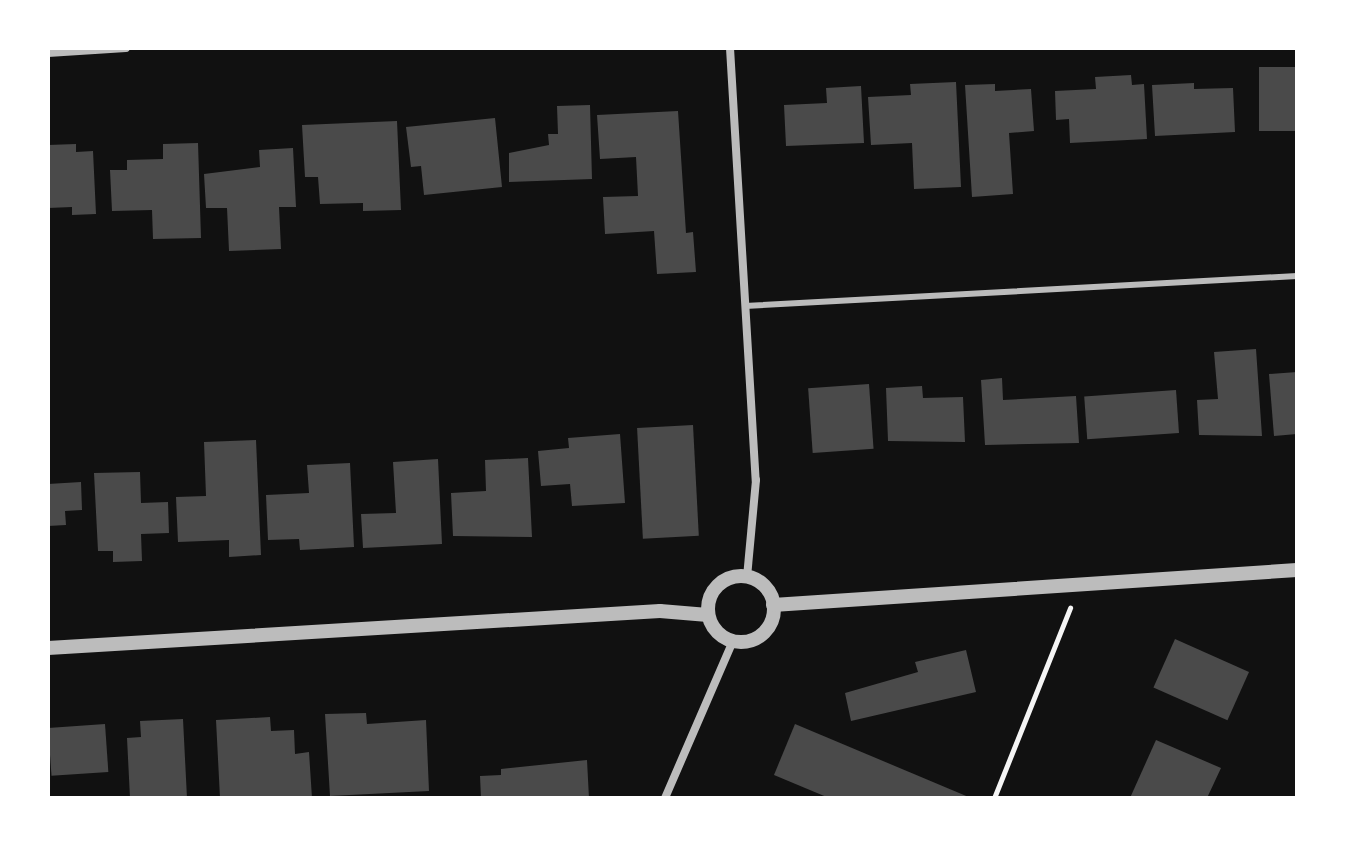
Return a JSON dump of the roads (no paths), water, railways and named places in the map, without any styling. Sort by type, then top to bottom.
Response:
[{"type":"street","points":[[48,53],[126,48]]},
{"type":"street","points":[[730,48],[756,480],[747,577]]},
{"type":"street","points":[[773,605],[1297,570]]},
{"type":"street","points":[[731,577],[747,577],[763,585],[773,605],[767,630],[755,640],[733,641],[718,634],[708,615],[715,588],[731,577]]},
{"type":"street","points":[[48,648],[660,611],[708,615]]},
{"type":"street","points":[[665,798],[733,641]]},
{"type":"lane","points":[[745,306],[1297,276]]}]
